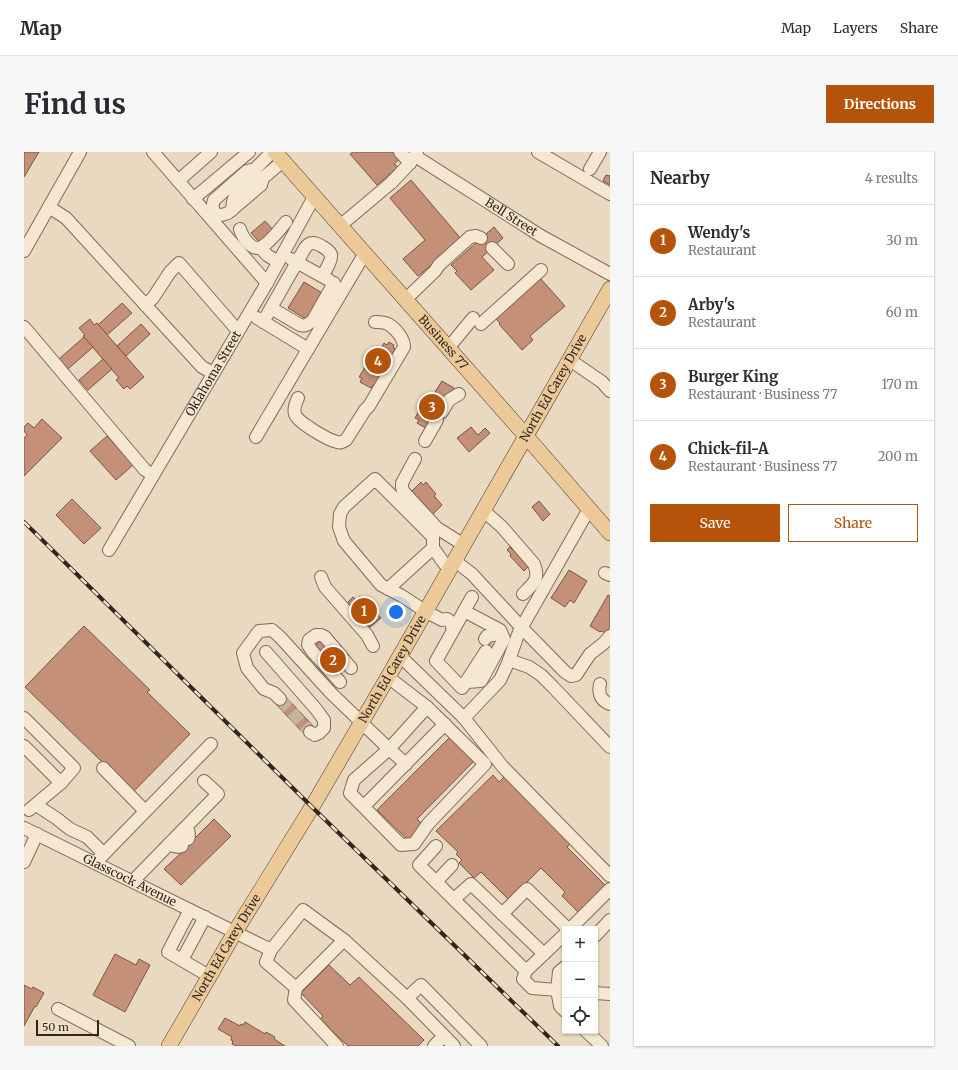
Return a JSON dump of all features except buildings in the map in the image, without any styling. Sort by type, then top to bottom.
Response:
[{"type":"main road","name":"Business 77","points":[[276,155],[406,299],[610,533]]},
{"type":"main road","name":"North Ed Carey Drive","points":[[172,1045],[209,976],[312,807],[388,677],[610,289]]},
{"type":"street","points":[[24,251],[80,152]]},
{"type":"street","points":[[152,152],[266,283]]},
{"type":"street","points":[[178,181],[211,152]]},
{"type":"street","points":[[193,199],[249,152]]},
{"type":"street","name":"Bell Street","points":[[400,152],[414,157],[540,236],[610,274]]},
{"type":"street","points":[[538,152],[610,194]]},
{"type":"street","points":[[590,169],[600,152]]},
{"type":"street","points":[[259,173],[276,155]]},
{"type":"street","points":[[341,226],[391,183],[414,157]]},
{"type":"street","points":[[247,171],[259,173],[261,185],[228,214],[222,216],[217,215],[213,210],[212,205],[214,200],[247,171]]},
{"type":"street","name":"Oklahoma Street","points":[[109,550],[249,314],[314,197]]},
{"type":"street","points":[[49,207],[66,218],[202,367],[213,373]]},
{"type":"street","points":[[261,248],[286,222]]},
{"type":"street","points":[[240,228],[243,237],[250,245],[256,248],[261,248],[267,255],[297,262],[339,286]]},
{"type":"street","points":[[406,299],[435,271],[439,265],[470,237],[476,236],[482,238]]},
{"type":"street","points":[[263,322],[308,244],[316,244],[329,251],[331,254],[332,258],[322,276]]},
{"type":"street","points":[[492,248],[508,264]]},
{"type":"street","points":[[271,308],[303,326],[308,324],[313,320],[366,254]]},
{"type":"street","points":[[145,305],[152,298],[170,272],[179,263],[238,331]]},
{"type":"street","points":[[448,348],[477,321],[541,270]]},
{"type":"street","points":[[256,437],[308,349],[339,286]]},
{"type":"street","points":[[249,314],[308,349]]},
{"type":"street","points":[[298,398],[294,412],[296,417],[301,422],[335,442],[343,442],[346,440],[369,406],[404,346],[402,339],[393,328],[387,324],[375,322]]},
{"type":"street","points":[[24,327],[145,470],[153,475]]},
{"type":"street","points":[[570,360],[602,382],[610,391]]},
{"type":"street","points":[[425,441],[449,400],[459,394]]},
{"type":"street","points":[[415,459],[402,483],[403,490],[438,528],[464,545]]},
{"type":"street","points":[[388,589],[433,548],[433,537],[375,479],[344,507],[340,514],[339,527],[344,541],[381,585],[449,625]]},
{"type":"street","points":[[464,718],[500,680],[519,632],[589,509]]},
{"type":"street","points":[[484,511],[502,527],[534,564],[537,571],[534,583],[523,594]]},
{"type":"street","points":[[433,548],[452,565],[472,574],[522,628],[565,672],[571,676],[576,675],[590,654],[610,636]]},
{"type":"street","points":[[321,577],[325,587],[367,635],[373,646]]},
{"type":"street","points":[[472,597],[464,611],[449,625],[436,661],[442,682],[464,718],[503,767],[610,876]]},
{"type":"street","points":[[464,611],[490,643]]},
{"type":"street","points":[[565,672],[571,673],[586,650],[602,640],[610,628]]},
{"type":"street","points":[[290,679],[277,696],[264,689],[247,668],[243,652],[259,631],[272,630],[276,633],[331,693],[406,764]]},
{"type":"street","points":[[400,656],[442,682],[462,688],[490,643],[500,630],[504,639],[481,681],[467,681]]},
{"type":"street","points":[[340,682],[308,645],[312,636],[321,635],[325,637],[351,668]]},
{"type":"street","points":[[266,652],[324,720],[324,728],[319,733],[315,735],[310,732]]},
{"type":"street","points":[[509,660],[529,667],[541,675],[610,747]]},
{"type":"street","points":[[388,677],[427,707],[486,764],[428,824],[414,844],[401,845],[350,793],[354,780],[389,748],[427,707]]},
{"type":"street","points":[[600,684],[598,691],[605,702],[610,704]]},
{"type":"street","points":[[316,709],[331,693]]},
{"type":"street","points":[[24,718],[74,768],[61,783],[28,810]]},
{"type":"street","points":[[364,806],[445,724]]},
{"type":"street","points":[[95,863],[211,744]]},
{"type":"street","points":[[24,746],[61,783]]},
{"type":"street","points":[[103,768],[145,811]]},
{"type":"street","points":[[133,881],[218,794],[204,781]]},
{"type":"street","points":[[28,810],[56,818],[70,829],[87,837],[104,854]]},
{"type":"street","points":[[169,844],[175,847],[180,847],[185,842],[189,832],[186,827]]},
{"type":"street","name":"Glasscock Avenue","points":[[24,828],[271,950]]},
{"type":"street","points":[[24,862],[37,834]]},
{"type":"street","points":[[436,846],[419,865],[526,970]]},
{"type":"street","points":[[436,882],[452,864]]},
{"type":"street","points":[[454,899],[471,884],[544,954]]},
{"type":"street","points":[[502,914],[527,889],[566,926]]},
{"type":"street","points":[[572,926],[610,889]]},
{"type":"street","points":[[190,910],[168,952],[209,976]]},
{"type":"street","points":[[296,988],[266,962],[271,950],[303,910],[344,940],[407,998],[454,1046]]},
{"type":"street","points":[[182,960],[205,917]]},
{"type":"street","points":[[598,933],[610,920]]},
{"type":"street","points":[[181,928],[195,935]]},
{"type":"street","points":[[561,990],[532,988],[523,979],[526,970],[562,937]]},
{"type":"street","points":[[337,1046],[294,1000],[296,988],[344,940]]},
{"type":"street","points":[[562,970],[559,972],[561,990],[560,1006],[562,1008]]},
{"type":"street","points":[[407,998],[421,985],[481,1046]]},
{"type":"street","points":[[598,993],[610,994]]},
{"type":"street","points":[[58,1009],[129,1046]]},
{"type":"street","points":[[589,1034],[602,1046]]},
{"type":"street","points":[[434,1046],[444,1036]]},
{"type":"tunnel","points":[[486,651],[490,642]]},
{"type":"tunnel","points":[[280,699],[310,732]]},
{"type":"railway","points":[[24,522],[312,807],[558,1046]]},
{"type":"place","name":"Chick-fil-A","points":[[378,361]]},
{"type":"place","name":"Burger King","points":[[432,407]]},
{"type":"place","name":"Wendy's","points":[[364,611]]},
{"type":"place","name":"Arby's","points":[[333,660]]}]
